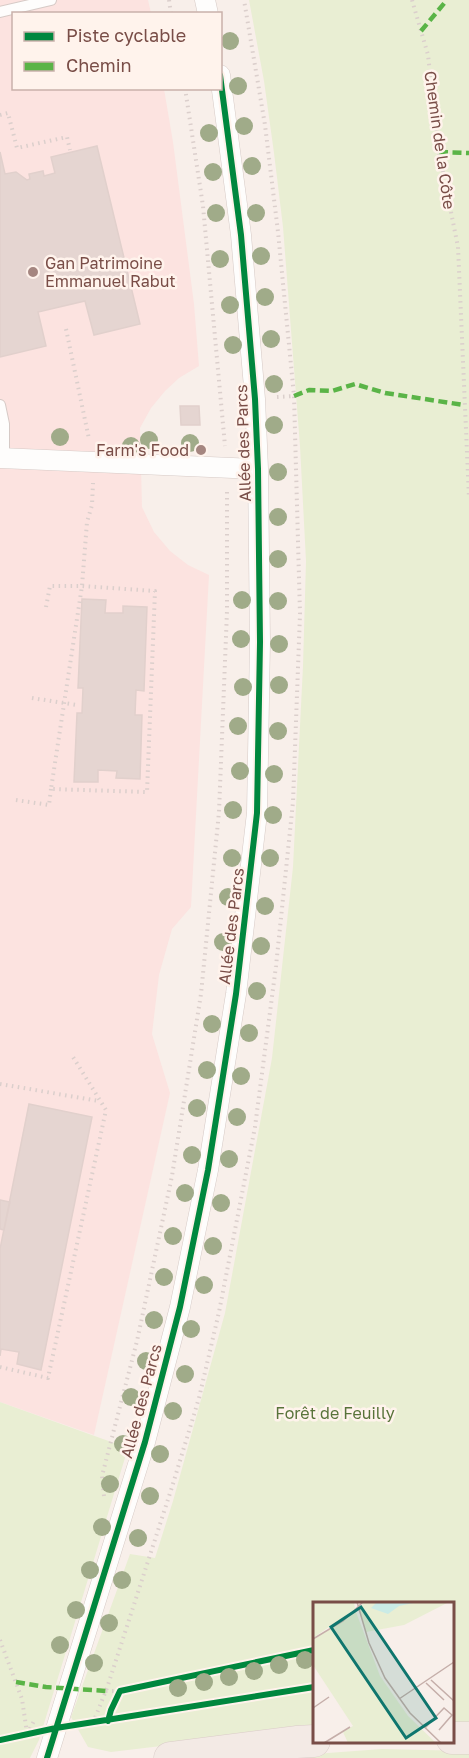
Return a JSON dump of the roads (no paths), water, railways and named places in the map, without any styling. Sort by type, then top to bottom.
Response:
[{"type":"main road","points":[[170,1758],[313,1741]]},
{"type":"street","name":"Allée des Parcs","points":[[47,1758],[145,1442],[180,1307],[208,1170],[235,1006],[257,813],[260,642],[255,399],[241,235],[222,90]]},
{"type":"street","points":[[2,458],[258,469]]},
{"type":"lane","points":[[0,12],[51,0]]},
{"type":"lane","points":[[0,405],[4,424],[2,458]]},
{"type":"place","name":"Gan Patrimoine Emmanuel Rabut","points":[[33,272]]},
{"type":"place","name":"Farm's Food","points":[[201,450]]},
{"type":"park label","name":"Forêt de Feuilly","points":[[335,1413]]}]
